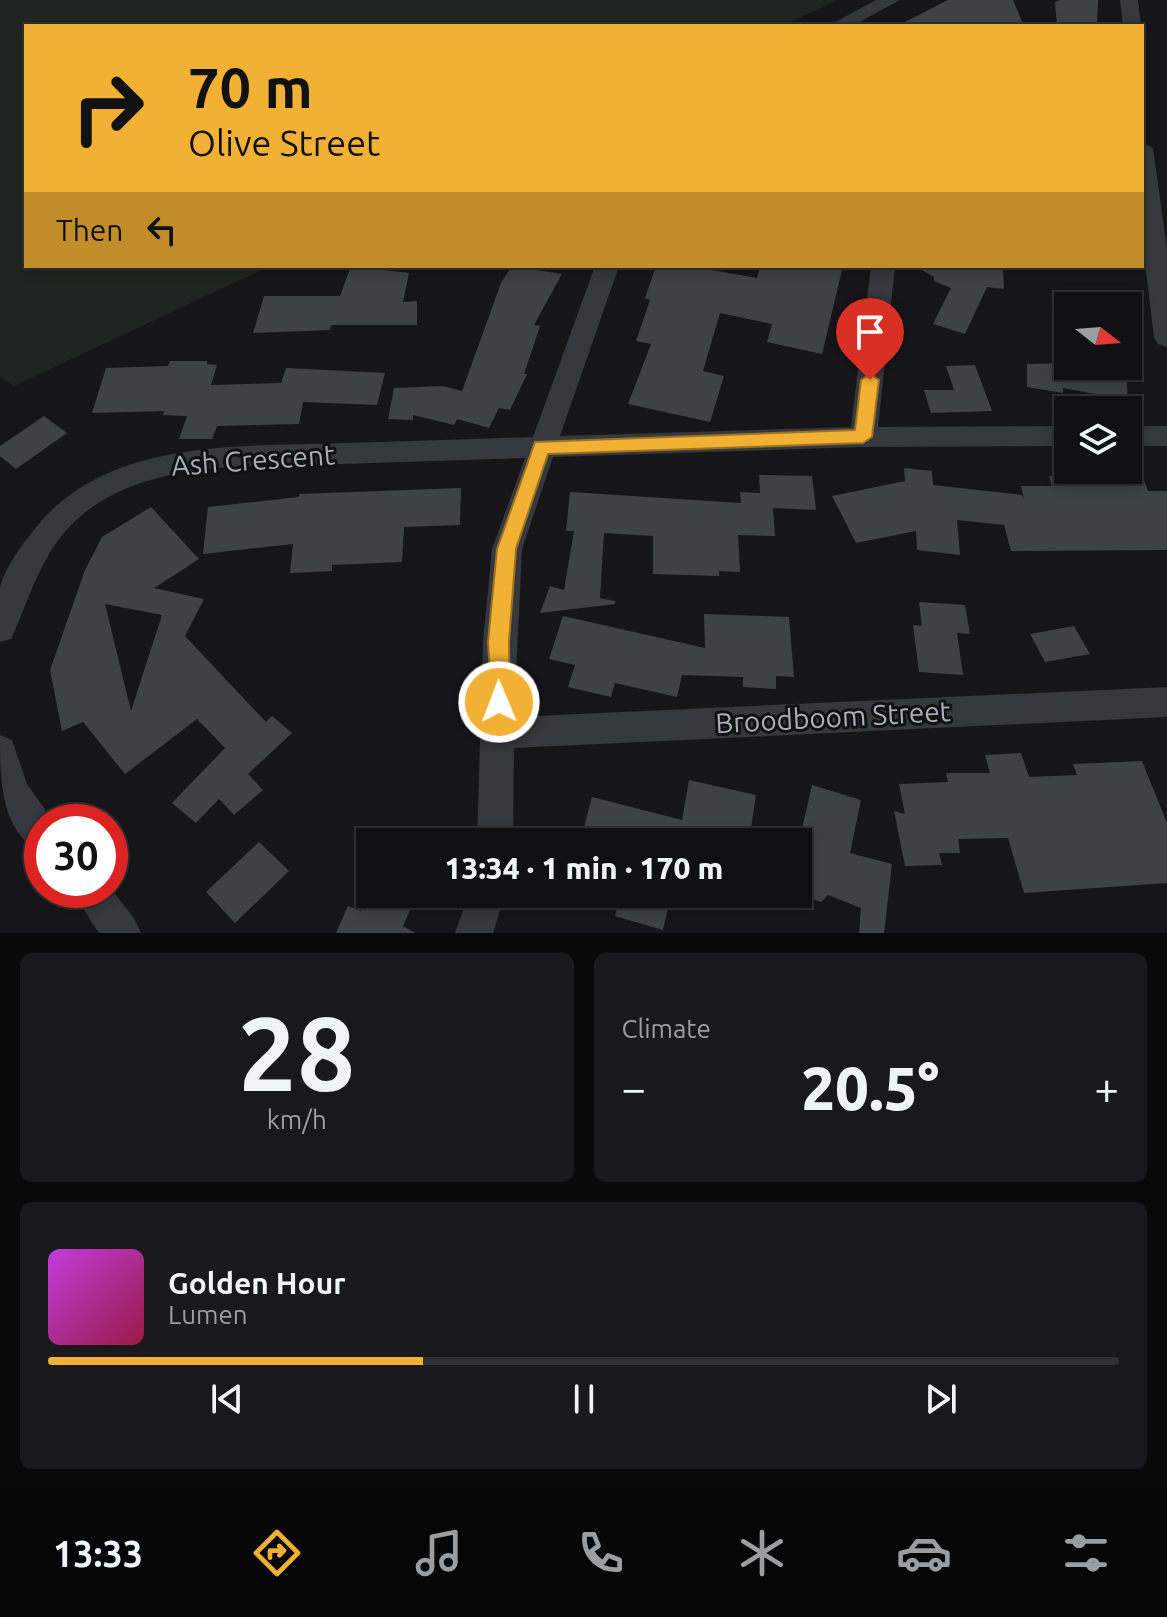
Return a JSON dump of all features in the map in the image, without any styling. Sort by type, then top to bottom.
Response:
[{"type":"street","points":[[842,24],[891,0]]},
{"type":"street","points":[[1129,0],[1132,24]]},
{"type":"street","points":[[1144,163],[1167,338]]},
{"type":"street","points":[[496,828],[500,733],[499,642],[507,549],[606,268]]},
{"type":"street","points":[[863,437],[883,268]]},
{"type":"street","name":"Ash Crescent","points":[[0,629],[14,584],[43,536],[75,504],[110,481],[164,464],[215,458],[541,447],[863,437],[1054,436]]},
{"type":"street","points":[[1142,436],[1167,436]]},
{"type":"street","name":"Broodboom Street","points":[[500,733],[1167,702]]},
{"type":"street","points":[[0,751],[3,772],[24,810]]},
{"type":"street","points":[[103,908],[122,933]]},
{"type":"street","points":[[474,933],[482,908]]},
{"type":"shaded area","points":[[0,0],[838,0],[786,24],[24,24],[24,268],[266,268],[14,386],[0,377]]},
{"type":"building","points":[[948,0],[1013,0],[1023,24],[901,24]]},
{"type":"building","points":[[1098,0],[1097,24],[1057,24],[1055,2]]},
{"type":"building","points":[[350,268],[409,273],[403,302],[417,301],[417,325],[331,325],[330,330],[253,333],[264,296],[340,296]]},
{"type":"building","points":[[511,268],[562,274],[534,325],[540,326],[524,374],[527,374],[510,410],[499,408],[489,428],[457,419],[454,425],[413,415],[413,420],[388,419],[394,388],[442,386],[462,391],[501,283]]},
{"type":"building","points":[[655,268],[700,268],[757,278],[760,268],[843,268],[822,354],[767,342],[772,324],[720,313],[703,371],[724,376],[710,422],[628,404],[651,344],[636,341],[650,300],[645,298]]},
{"type":"building","points":[[918,268],[1003,268],[1004,289],[987,287],[965,334],[933,324],[951,288],[934,281],[934,277]]},
{"type":"building","points":[[170,361],[207,361],[207,364],[217,365],[211,385],[281,383],[286,368],[385,373],[377,405],[303,402],[299,424],[217,426],[212,439],[179,439],[187,416],[163,415],[164,411],[92,413],[106,368],[168,366]]},
{"type":"building","points":[[1054,363],[1054,380],[1127,380],[1128,396],[1106,396],[1063,388],[1063,393],[1027,387],[1027,364]]},
{"type":"building","points":[[975,365],[992,411],[931,413],[924,390],[954,390],[946,366]]},
{"type":"building","points":[[44,416],[67,433],[16,469],[0,456],[0,446]]},
{"type":"building","points":[[904,468],[932,471],[933,485],[1022,495],[1024,499],[1021,486],[1052,486],[1049,476],[1054,476],[1054,484],[1142,484],[1143,478],[1148,491],[1167,491],[1167,550],[1011,551],[1004,525],[957,520],[960,555],[917,550],[916,531],[856,543],[832,496],[905,481]]},
{"type":"building","points":[[759,475],[812,476],[816,510],[773,508],[775,536],[738,535],[740,572],[719,571],[719,576],[653,574],[653,536],[604,533],[600,598],[615,601],[615,604],[540,613],[550,586],[564,590],[574,531],[566,531],[570,492],[741,503],[740,492],[760,493]]},
{"type":"building","points":[[461,488],[460,525],[404,527],[402,562],[332,565],[332,571],[290,573],[293,544],[203,554],[208,507],[299,497],[299,494]]},
{"type":"building","points":[[151,507],[199,559],[154,588],[204,599],[185,636],[266,722],[272,716],[292,733],[248,774],[263,790],[234,815],[219,799],[196,823],[172,803],[225,748],[197,719],[125,774],[83,722],[62,731],[50,670],[85,570],[102,537]],"holes":[[[105,604],[162,615],[131,711]]]},
{"type":"building","points":[[919,602],[965,605],[970,634],[957,633],[963,675],[919,672],[913,625],[922,626]]},
{"type":"building","points":[[704,614],[789,617],[794,677],[776,676],[776,689],[743,687],[743,677],[682,675],[677,697],[615,683],[611,697],[568,687],[575,665],[549,659],[563,616],[705,648]]},
{"type":"building","points":[[1074,626],[1090,654],[1045,662],[1030,634]]},
{"type":"building","points":[[1021,753],[1029,777],[1077,775],[1073,764],[1142,761],[1167,823],[1167,883],[1024,893],[1008,838],[958,839],[960,853],[939,853],[942,865],[905,866],[894,811],[905,814],[899,784],[948,782],[946,773],[990,773],[985,755]]},
{"type":"building","points":[[689,780],[756,795],[751,828],[584,828],[592,797],[682,820]]},
{"type":"building","points":[[812,785],[861,800],[850,853],[892,864],[884,933],[859,933],[861,908],[828,895],[821,902],[812,899],[812,828],[802,828]]},
{"type":"building","points":[[259,842],[289,871],[235,923],[206,892]]},
{"type":"building","points":[[348,906],[361,911],[362,908],[411,908],[403,926],[415,933],[336,933]]},
{"type":"building","points":[[617,908],[668,908],[663,930],[615,916]]},
{"type":"route","points":[[499,702],[499,642],[507,549],[541,447],[863,437],[870,380]]}]
